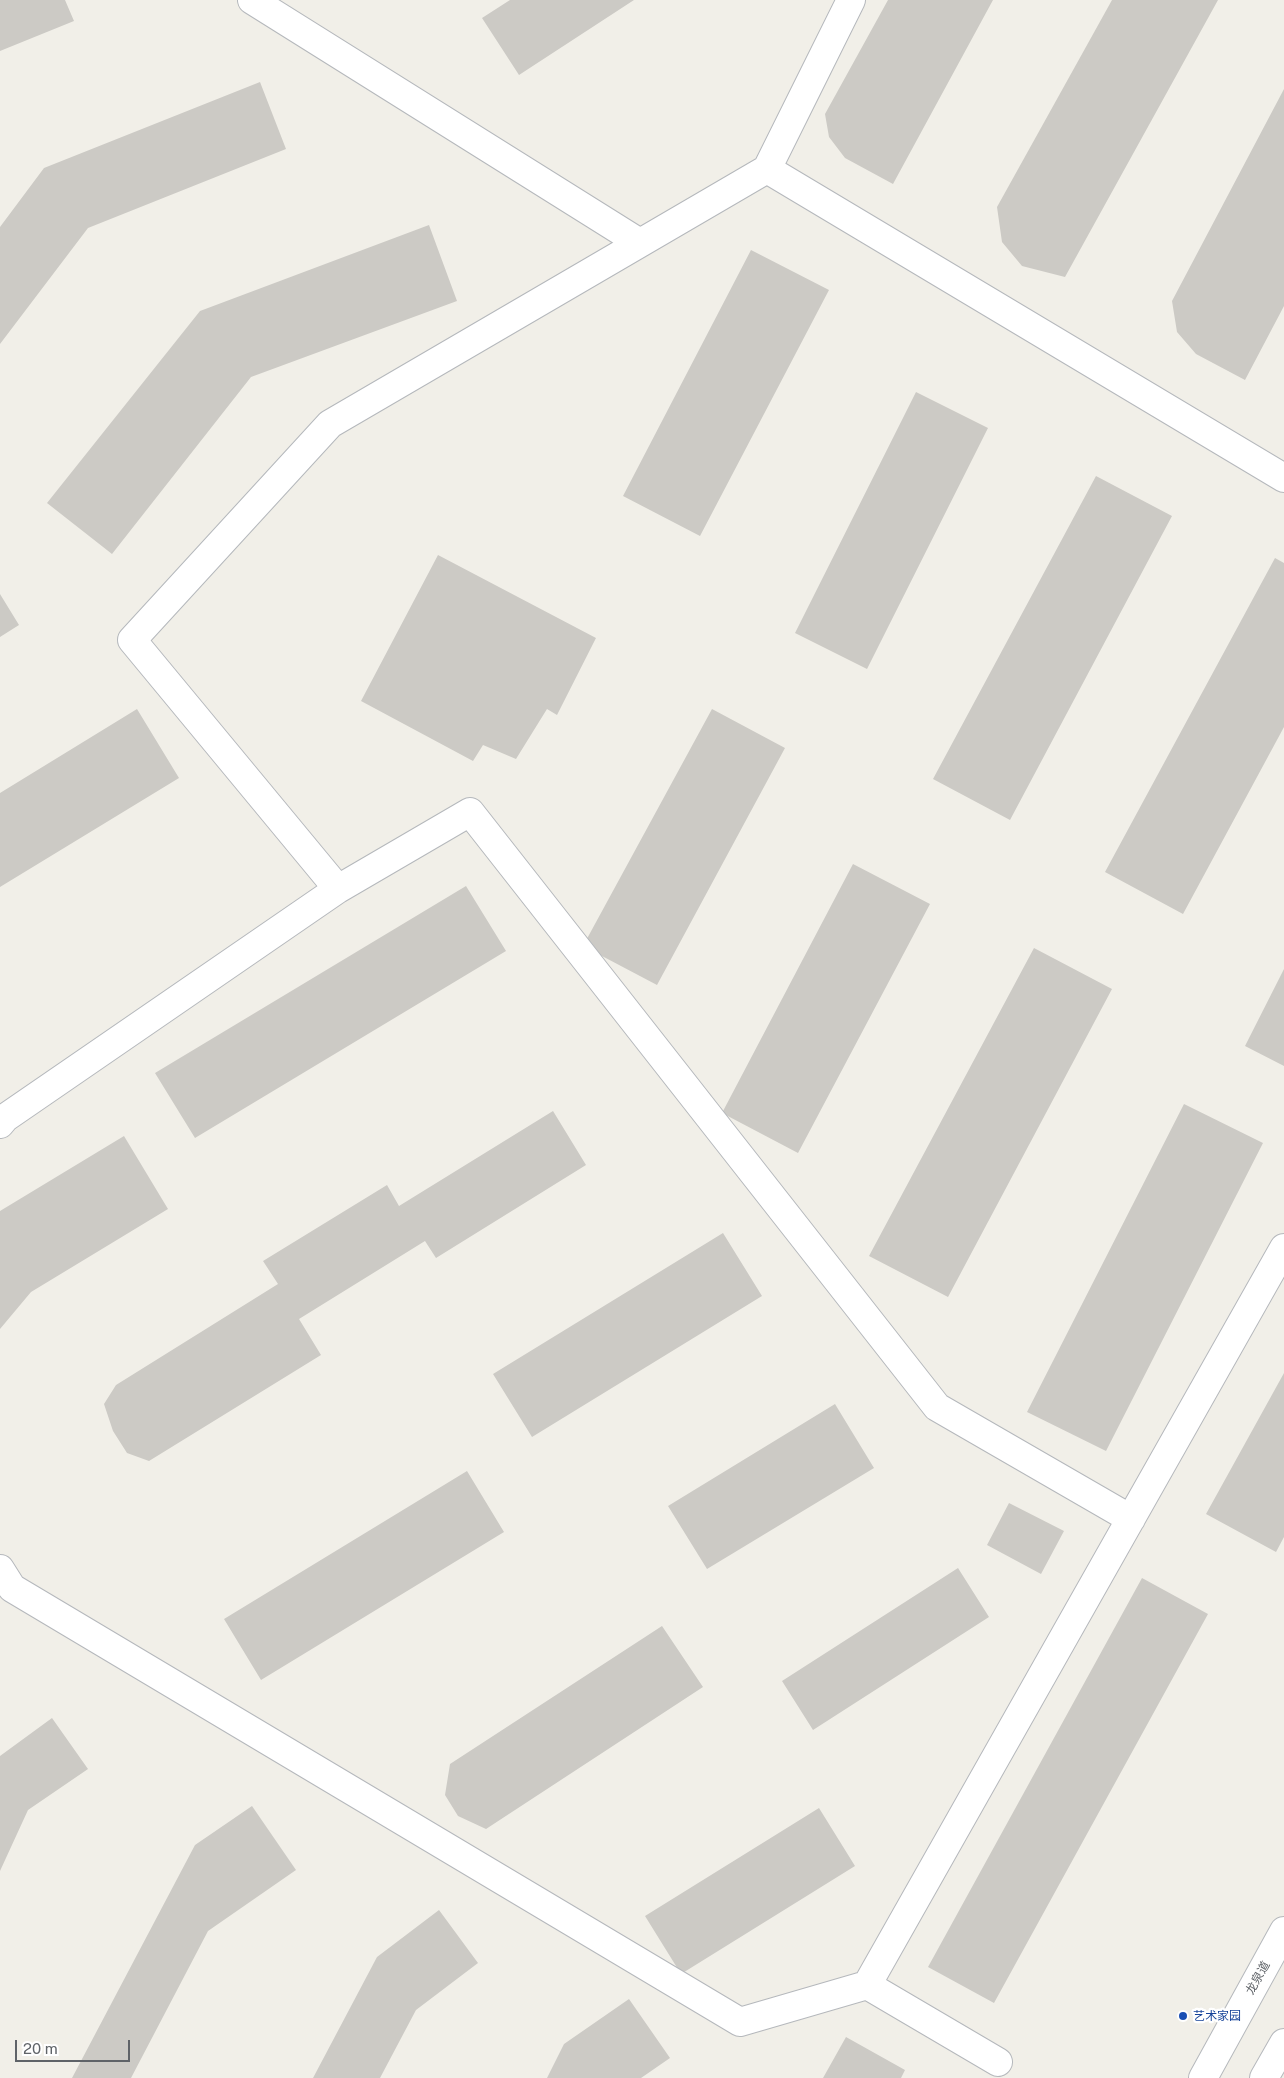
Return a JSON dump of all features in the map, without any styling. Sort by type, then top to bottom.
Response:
[{"type":"street","points":[[252,0],[640,243]]},
{"type":"street","points":[[338,889],[132,640],[330,424],[767,169],[851,0]]},
{"type":"street","points":[[767,169],[1284,478]]},
{"type":"street","points":[[0,1124],[5,1118],[338,889],[470,812],[936,1407],[1131,1519]]},
{"type":"street","points":[[0,1569],[12,1588],[740,2022],[868,1985],[1284,1248]]},
{"type":"street","name":"龙泉道","points":[[1203,2078],[1276,1963],[1284,1931]]},
{"type":"street","points":[[868,1985],[998,2062]]},
{"type":"street","points":[[1264,2078],[1284,2043]]},
{"type":"building","points":[[0,0],[65,0],[74,21],[0,51]]},
{"type":"building","points":[[510,0],[634,0],[519,75],[482,18]]},
{"type":"building","points":[[888,0],[993,0],[893,184],[845,158],[829,137],[825,114]]},
{"type":"building","points":[[1112,0],[1218,0],[1065,277],[1022,266],[1002,242],[997,207]]},
{"type":"building","points":[[260,82],[286,149],[88,228],[0,344],[0,227],[44,168]]},
{"type":"building","points":[[1284,89],[1284,306],[1245,380],[1196,354],[1177,332],[1172,301]]},
{"type":"building","points":[[429,225],[457,301],[251,377],[112,554],[47,503],[200,311]]},
{"type":"building","points":[[751,250],[829,290],[700,536],[623,496]]},
{"type":"building","points":[[916,392],[988,428],[867,669],[795,633]]},
{"type":"building","points":[[1096,476],[1172,516],[1010,820],[933,779]]},
{"type":"building","points":[[438,555],[596,638],[557,715],[547,709],[516,759],[483,745],[473,761],[361,701]]},
{"type":"building","points":[[1275,558],[1284,563],[1284,727],[1183,914],[1105,872]]},
{"type":"building","points":[[0,594],[19,625],[0,637]]},
{"type":"building","points":[[137,709],[179,778],[0,887],[0,793]]},
{"type":"building","points":[[712,709],[785,748],[657,985],[583,946]]},
{"type":"building","points":[[853,864],[930,904],[798,1153],[722,1113]]},
{"type":"building","points":[[466,886],[506,951],[195,1138],[155,1073]]},
{"type":"building","points":[[1034,948],[1112,989],[948,1297],[869,1256]]},
{"type":"building","points":[[1284,969],[1284,1066],[1245,1046]]},
{"type":"building","points":[[1184,1104],[1263,1143],[1106,1451],[1027,1412]]},
{"type":"building","points":[[553,1111],[586,1165],[436,1258],[425,1241],[299,1319],[321,1355],[149,1461],[127,1453],[113,1431],[104,1404],[116,1385],[278,1284],[263,1261],[387,1185],[399,1206]]},
{"type":"building","points":[[124,1136],[168,1209],[31,1292],[0,1329],[0,1211]]},
{"type":"building","points":[[723,1233],[762,1296],[532,1437],[493,1374]]},
{"type":"building","points":[[1284,1373],[1284,1537],[1276,1552],[1206,1514]]},
{"type":"building","points":[[835,1404],[874,1468],[707,1569],[668,1506]]},
{"type":"building","points":[[467,1471],[504,1532],[261,1680],[224,1619]]},
{"type":"building","points":[[1009,1503],[1064,1531],[1041,1574],[987,1545]]},
{"type":"building","points":[[958,1568],[989,1617],[813,1730],[782,1681]]},
{"type":"building","points":[[1142,1578],[1208,1614],[994,2003],[928,1967]]},
{"type":"building","points":[[662,1626],[703,1687],[486,1829],[458,1816],[445,1795],[450,1764]]},
{"type":"building","points":[[52,1718],[88,1769],[28,1810],[0,1871],[0,1756]]},
{"type":"building","points":[[252,1806],[296,1870],[208,1931],[131,2078],[72,2078],[195,1845]]},
{"type":"building","points":[[819,1808],[855,1866],[681,1974],[645,1916]]},
{"type":"building","points":[[439,1910],[478,1963],[416,2010],[380,2078],[313,2078],[377,1957]]},
{"type":"building","points":[[629,1999],[670,2058],[641,2078],[547,2078],[564,2044]]},
{"type":"building","points":[[846,2037],[905,2070],[901,2078],[823,2078]]},
{"type":"place","name":"艺术家园","points":[[1183,2016]]}]
